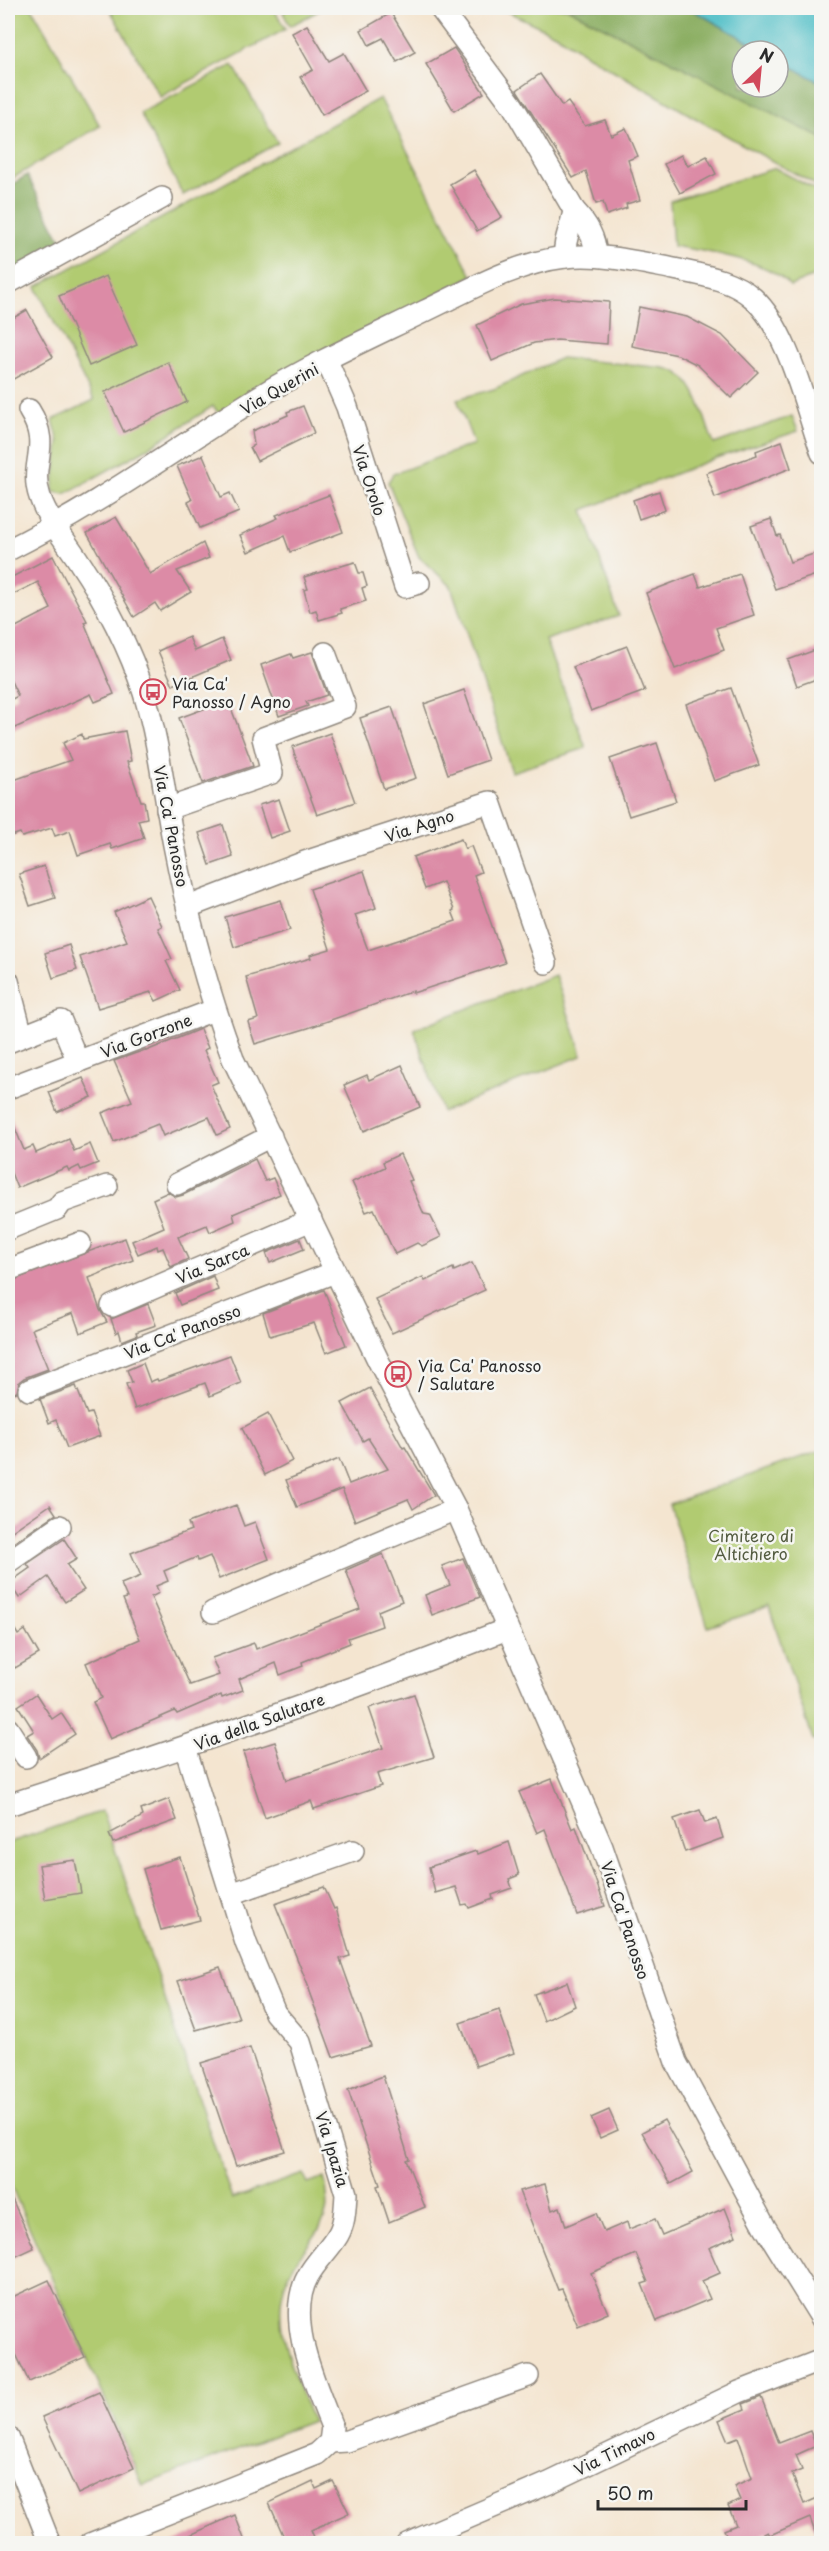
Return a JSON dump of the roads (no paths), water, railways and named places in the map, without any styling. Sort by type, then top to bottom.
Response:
[{"type":"street","points":[[440,8],[513,106],[574,210],[593,236],[596,256]]},
{"type":"street","points":[[8,283],[162,198]]},
{"type":"street","points":[[564,257],[564,247],[572,225],[574,210]]},
{"type":"street","name":"Via Querini","points":[[8,550],[56,525],[260,396],[357,344],[494,278],[531,264],[564,257],[596,256],[707,276],[735,285],[752,297],[765,311],[778,332],[822,453]]},
{"type":"street","name":"Via Orolo","points":[[327,361],[347,407],[405,587],[419,583]]},
{"type":"street","name":"Via Ca' Panosso","points":[[29,410],[38,424],[41,437],[37,468],[40,498],[82,565],[117,631],[144,692],[188,907],[214,1010],[244,1083],[378,1360],[456,1509],[602,1847],[676,2062],[765,2227],[822,2319]]},
{"type":"street","points":[[167,809],[272,773],[263,738],[345,707],[325,653]]},
{"type":"street","name":"Via Agno","points":[[188,907],[305,862],[490,802],[546,963]]},
{"type":"street","points":[[8,981],[15,1039],[62,1022],[78,1062]]},
{"type":"street","name":"Via Gorzone","points":[[8,1088],[214,1010]]},
{"type":"street","points":[[177,1184],[270,1136]]},
{"type":"street","points":[[8,1229],[57,1209],[62,1202],[107,1186]]},
{"type":"street","name":"Via Sarca","points":[[112,1306],[311,1220]]},
{"type":"street","points":[[8,1270],[80,1243]]},
{"type":"street","name":"Via Ca' Panosso","points":[[29,1390],[335,1272]]},
{"type":"street","points":[[213,1612],[456,1509]]},
{"type":"street","points":[[8,1562],[60,1526]]},
{"type":"street","name":"Via della Salutare","points":[[8,1805],[185,1747],[454,1651],[507,1629]]},
{"type":"street","points":[[8,1729],[26,1757]]},
{"type":"street","name":"Via Ipazia","points":[[185,1747],[267,1999],[275,2013],[300,2042],[346,2194],[344,2217],[339,2234],[309,2274],[301,2290],[300,2334],[332,2427],[330,2442]]},
{"type":"street","points":[[231,1894],[353,1851]]},
{"type":"street","name":"Via Timavo","points":[[407,2544],[549,2483],[739,2392],[822,2360]]},
{"type":"street","points":[[90,2544],[317,2454],[330,2442],[346,2441],[528,2376]]},
{"type":"street","points":[[8,2437],[50,2544]]},
{"type":"water","points":[[689,8],[821,8],[821,83],[790,66],[790,39],[744,39]]},
{"type":"place","name":"Via Ca' Panosso / Agno","points":[[153,692]]},
{"type":"place","name":"Via Ca' Panosso / Salutare","points":[[398,1374]]},
{"type":"park label","name":"Cimitero di Altichiero","points":[[751,1544]]}]
